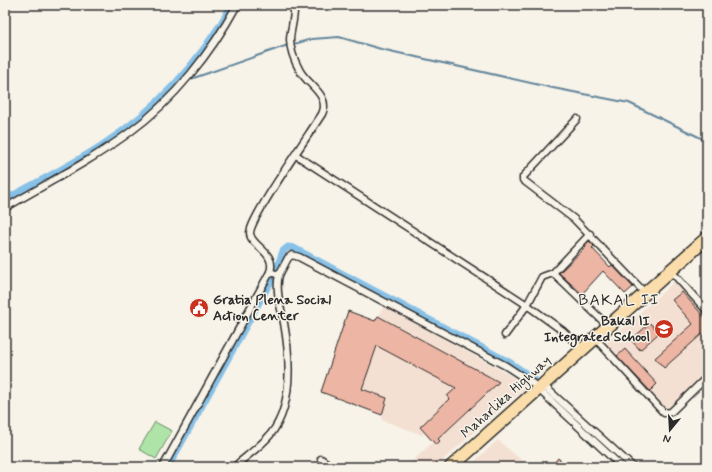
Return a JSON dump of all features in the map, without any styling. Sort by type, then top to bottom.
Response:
[{"type":"highway","name":"Maharlika Highway","points":[[451,467],[707,238]]},
{"type":"street","points":[[5,208],[103,151],[144,121],[168,99],[197,65],[219,35],[237,5]]},
{"type":"street","points":[[163,467],[270,272],[271,265],[269,259],[263,249],[251,237],[250,231],[258,212],[323,112],[325,103],[320,95],[305,79],[292,50],[290,39],[294,22],[294,5]]},
{"type":"street","points":[[577,119],[522,179],[568,214],[590,234],[645,293]]},
{"type":"street","points":[[296,155],[527,305],[563,330],[582,349]]},
{"type":"street","points":[[506,335],[527,305],[542,277],[553,273],[590,234]]},
{"type":"street","points":[[234,467],[267,439],[274,430],[281,414],[288,377],[289,358],[278,289],[279,275],[288,258],[292,255],[299,257],[541,386],[633,467]]},
{"type":"street","points":[[670,270],[707,311]]},
{"type":"street","points":[[270,272],[279,275]]},
{"type":"street","points":[[553,273],[608,326]]},
{"type":"street","points":[[595,338],[664,413],[672,411],[707,377]]},
{"type":"street","points":[[541,386],[622,467]]},
{"type":"street","points":[[321,459],[332,467]]},
{"type":"shaded area","name":"Bakal II Integrated School","points":[[676,280],[707,314],[707,374],[671,407],[664,409],[604,345]]},
{"type":"shaded area","points":[[384,306],[528,385],[435,467],[406,467],[433,442],[424,433],[422,435],[382,420],[382,415],[321,392],[348,311],[375,321]]},
{"type":"shaded area","points":[[498,440],[508,449],[530,467],[468,467]]},
{"type":"green space","points":[[155,422],[172,431],[156,459],[139,449]]},
{"type":"building","points":[[589,241],[594,246],[592,248],[610,267],[612,265],[633,287],[625,294],[603,271],[582,294],[559,273],[586,247],[585,245]]},
{"type":"building","points":[[682,292],[707,320],[707,340],[702,334],[664,368],[655,358],[693,324],[672,300]]},
{"type":"building","points":[[348,311],[375,321],[378,316],[499,382],[438,439],[440,441],[436,445],[420,427],[449,399],[447,396],[456,388],[377,346],[362,389],[387,398],[382,415],[321,392]]},
{"type":"building","points":[[650,323],[659,333],[640,350],[631,340]]},
{"type":"building","points":[[625,349],[657,384],[650,391],[617,356]]},
{"type":"building","points":[[558,458],[568,467],[551,467]]},
{"type":"waterway","points":[[5,200],[101,146],[140,117],[175,84],[191,65],[206,46],[232,5]]},
{"type":"waterway","points":[[294,44],[312,39],[339,37],[381,49],[553,88],[629,103],[707,141]]},
{"type":"waterway","points":[[188,80],[288,45]]},
{"type":"waterway","points":[[276,271],[283,251],[288,247],[294,248],[509,362],[534,379]]},
{"type":"waterway","points":[[168,467],[273,277]]},
{"type":"waterway","points":[[559,403],[627,467]]},
{"type":"place","name":"Gratia Plena Social Action Center","points":[[199,308]]},
{"type":"place","name":"Bakal II Integrated School","points":[[664,329]]},
{"type":"district","name":"BAKAL II","points":[[619,300]]}]
